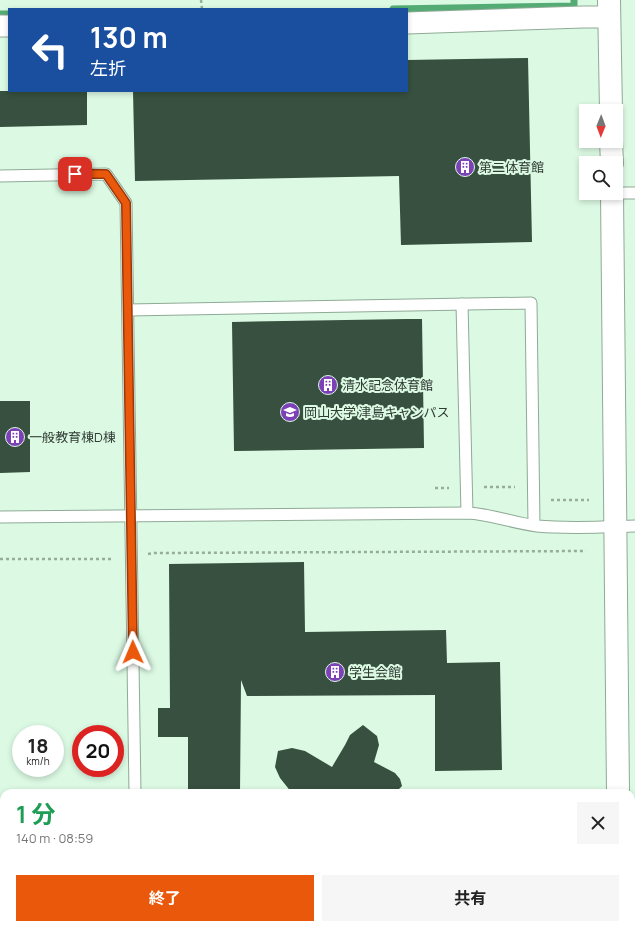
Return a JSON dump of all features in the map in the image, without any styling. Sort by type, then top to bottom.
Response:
[{"type":"street","points":[[408,23],[583,17],[609,8],[611,104]]},
{"type":"street","points":[[612,200],[626,527],[618,789]]},
{"type":"lane","points":[[0,176],[106,174],[126,203],[135,789]]},
{"type":"lane","points":[[623,193],[635,193]]},
{"type":"lane","points":[[128,310],[531,303],[534,525]]},
{"type":"lane","points":[[462,304],[467,513]]},
{"type":"lane","points":[[0,518],[477,513],[534,525],[552,527],[626,527]]},
{"type":"path","points":[[435,488],[533,487],[550,500],[589,500]]},
{"type":"path","points":[[0,559],[131,559],[154,553],[586,551]]},
{"type":"building","points":[[528,58],[532,242],[401,245],[399,176],[135,181],[133,92],[408,92],[408,60]]},
{"type":"building","points":[[0,91],[87,92],[87,125],[0,127]]},
{"type":"building","name":"清水記念体育館","points":[[422,319],[424,448],[234,451],[232,322]]},
{"type":"building","name":"一般教育棟D棟","points":[[0,401],[30,401],[30,472],[0,473]]},
{"type":"building","name":"学生会館","points":[[304,562],[305,632],[446,630],[447,663],[500,662],[502,770],[435,771],[435,695],[247,696],[241,680],[240,789],[188,789],[188,737],[158,737],[158,708],[170,708],[169,564]]},
{"type":"building","points":[[363,725],[377,736],[379,745],[374,762],[395,773],[400,779],[402,786],[399,789],[289,789],[280,778],[275,767],[278,751],[292,748],[305,751],[332,767],[350,735]]},
{"type":"waterway","points":[[408,9],[574,6],[574,0]]},
{"type":"waterway","points":[[0,14],[8,14]]},
{"type":"place","name":"第二体育館","points":[[465,167]]},
{"type":"place","name":"清水記念体育館","points":[[328,385]]},
{"type":"place","name":"岡山大学 津島キャンパス","points":[[290,412]]},
{"type":"place","name":"一般教育棟D棟","points":[[15,437]]},
{"type":"place","name":"学生会館","points":[[335,672]]},
{"type":"route","points":[[75,174],[106,174],[126,203],[133,652]]}]
